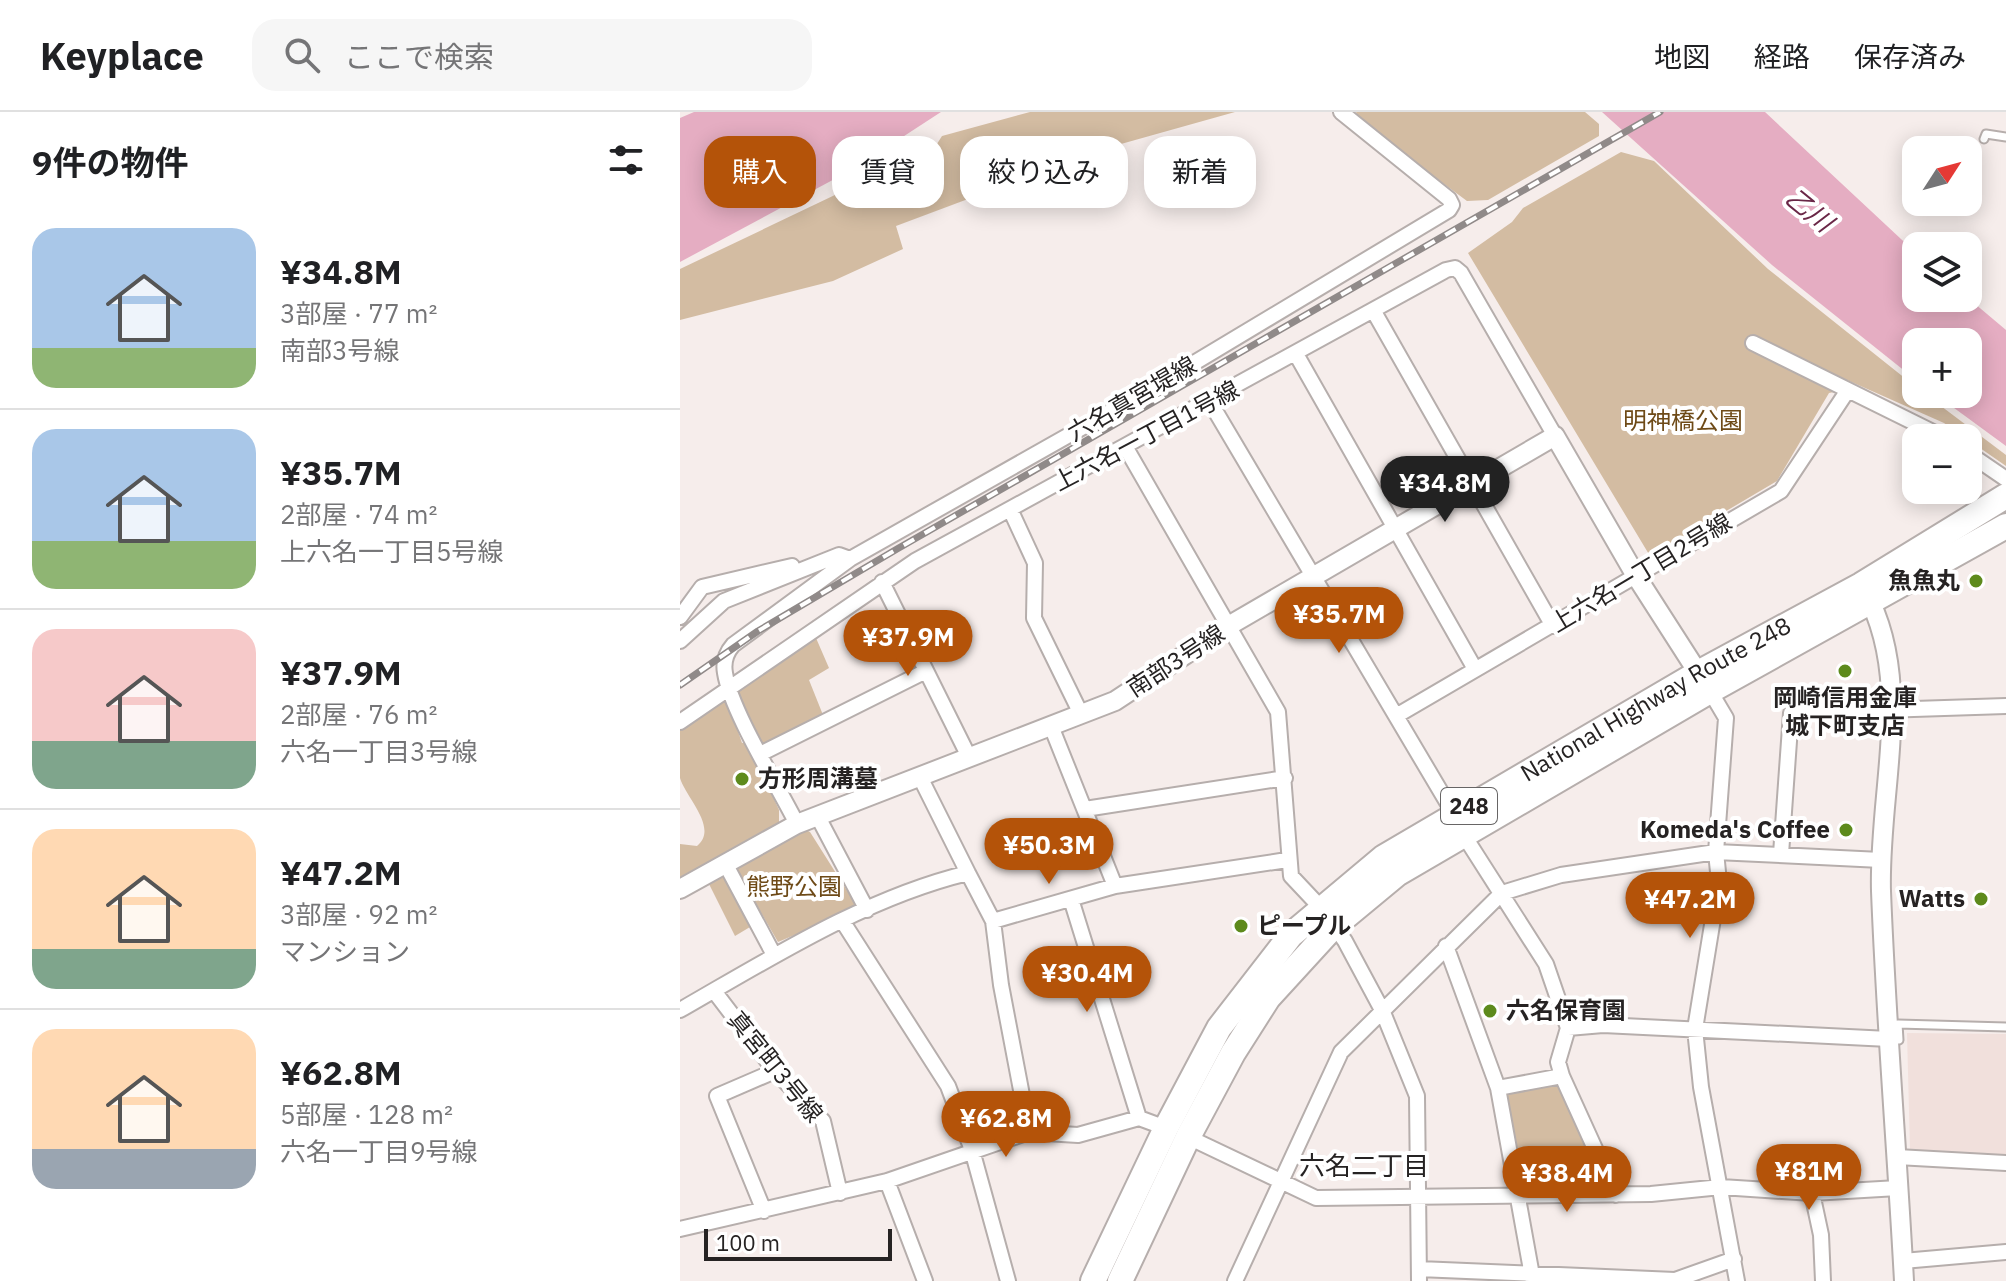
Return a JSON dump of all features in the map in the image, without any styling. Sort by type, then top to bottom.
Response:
[{"type":"highway","name":"National Highway Route 248","points":[[1866,594],[2006,496]]},
{"type":"highway","name":"National Highway Route 248","points":[[1093,1281],[1177,1132],[1268,998],[1328,918],[1384,857],[1454,814],[1866,594],[2006,526]]},
{"type":"highway","name":"National Highway Route 248","points":[[1328,918],[1397,874],[1465,837],[1704,682]]},
{"type":"highway","name":"National Highway Route 248","points":[[1120,1281],[1177,1132]]},
{"type":"street","name":"六名真宮堤線","points":[[680,641],[724,601],[845,557],[1154,387],[1449,210],[1452,205],[1449,199],[1341,112]]},
{"type":"street","name":"上六名一丁目1号線","points":[[680,722],[882,582],[1373,310],[1455,268],[1461,273],[1555,436]]},
{"type":"street","points":[[1373,310],[1553,626]]},
{"type":"street","points":[[1753,343],[1917,424]]},
{"type":"street","points":[[1296,354],[1475,669]]},
{"type":"street","name":"上六名一丁目2号線","points":[[1396,716],[1781,491],[1848,390]]},
{"type":"street","points":[[1210,402],[1454,814]]},
{"type":"street","points":[[1555,436],[1636,576],[1726,718],[1716,852],[1719,882],[1695,1029],[1701,1087],[1737,1281]]},
{"type":"street","name":"南部3号線","points":[[680,889],[797,824],[1051,726],[1136,689],[1230,625],[1555,436]]},
{"type":"street","points":[[1126,448],[1278,712],[1285,778],[1287,860],[1291,876],[1328,918],[1382,1010],[1417,1096],[1419,1275],[1675,1280],[1734,1259]]},
{"type":"street","points":[[1982,463],[2006,479]]},
{"type":"street","points":[[1010,509],[1035,563],[1034,618],[1081,714]]},
{"type":"street","points":[[680,617],[702,587],[845,557]]},
{"type":"street","points":[[797,824],[730,687],[724,659],[733,645],[845,557]]},
{"type":"street","points":[[882,582],[969,757]]},
{"type":"street","points":[[1866,594],[1887,646],[1891,711],[1881,860],[1904,1281]]},
{"type":"street","points":[[762,753],[926,671]]},
{"type":"street","points":[[1781,854],[1791,713],[2006,706]]},
{"type":"street","points":[[1051,726],[1115,886]]},
{"type":"street","points":[[920,777],[993,921],[1001,985],[1029,1132]]},
{"type":"street","points":[[1085,809],[1285,778]]},
{"type":"street","points":[[818,817],[867,910]]},
{"type":"street","points":[[1465,837],[1546,964],[1568,1028],[1558,1062],[1562,1076],[1616,1195]]},
{"type":"street","points":[[1235,1281],[1341,1052],[1502,893],[1561,875],[1716,852],[1781,854],[1806,859],[1881,860]]},
{"type":"street","points":[[993,921],[1115,886],[1287,860]]},
{"type":"street","points":[[726,865],[774,955]]},
{"type":"street","points":[[680,1010],[774,955],[867,910],[920,885],[968,873]]},
{"type":"street","points":[[1071,899],[1139,1118]]},
{"type":"street","points":[[843,922],[943,1076],[972,1150],[1008,1281]]},
{"type":"street","points":[[1446,946],[1498,1088],[1533,1278]]},
{"type":"street","name":"真宮町3号線","points":[[714,991],[775,1071],[823,1121],[840,1193]]},
{"type":"street","points":[[1568,1028],[1603,1025],[1889,1039]]},
{"type":"street","points":[[764,1211],[717,1096],[775,1071]]},
{"type":"street","points":[[1498,1088],[1562,1076]]},
{"type":"street","points":[[680,1229],[887,1181],[1029,1132],[1078,1135],[1139,1118],[1177,1132],[1316,1198],[1616,1195],[1721,1187],[1812,1193],[1898,1188]]},
{"type":"street","points":[[1897,1157],[2006,1163]]},
{"type":"street","points":[[887,1181],[925,1281]]},
{"type":"street","points":[[1812,1193],[1821,1235],[1823,1281]]},
{"type":"street","points":[[1903,1261],[2006,1252]]},
{"type":"lane","points":[[1984,139],[1986,134],[1995,133],[2006,137]]},
{"type":"lane","points":[[1889,1039],[1899,1040],[1898,1024],[2006,1027]]},
{"type":"shaded area","points":[[1907,1033],[2006,1034],[2006,1157],[1910,1149]]},
{"type":"green space","points":[[1030,112],[1235,112],[1128,142],[1128,136],[960,136],[960,202],[944,208],[942,136]]},
{"type":"green space","points":[[1356,112],[1585,112],[1599,124],[1599,136],[1488,200],[1467,201],[1362,123]]},
{"type":"green space","name":"明神橋公園","points":[[1621,152],[1654,161],[1768,269],[1902,376],[1902,404],[1847,380],[1839,391],[1829,393],[1777,481],[1650,556],[1468,253],[1512,222],[1523,208]]},
{"type":"green space","points":[[832,196],[832,208],[944,208],[896,226],[903,249],[833,281],[680,320],[680,269],[808,208],[816,208],[816,204]]},
{"type":"green space","name":"明神橋公園","points":[[1910,408],[1944,408],[1965,424],[1944,423]]},
{"type":"green space","name":"明神橋公園","points":[[1982,437],[2006,455],[2006,466],[1982,449]]},
{"type":"green space","points":[[816,638],[829,668],[809,680],[823,715],[760,745],[735,692],[786,658],[787,653],[793,654]]},
{"type":"green space","points":[[723,696],[728,701],[742,743],[747,742],[751,748],[779,810],[779,824],[680,877],[680,844],[697,846],[703,839],[704,831],[699,813],[680,778],[680,726]]},
{"type":"green space","name":"熊野公園","points":[[804,829],[810,832],[858,908],[778,942],[737,871],[741,864]]},
{"type":"green space","points":[[718,875],[728,880],[755,924],[735,936],[707,880]]},
{"type":"green space","points":[[1558,1082],[1604,1183],[1601,1189],[1523,1188],[1506,1091]]},
{"type":"water","points":[[694,112],[941,112],[904,136],[832,136],[832,180],[816,189],[816,136],[704,136],[704,208],[781,208],[680,262],[680,118]]},
{"type":"water","name":"乙川","points":[[1602,112],[1765,112],[1902,240],[1902,312],[1982,310],[2006,330],[2006,446],[1982,428],[1982,424],[1976,424],[1954,408],[1982,408],[1982,328],[1902,328],[1902,369],[1772,265]]},
{"type":"railway","points":[[680,685],[758,631],[897,549],[1660,112]]},
{"type":"place","name":"魚魚丸","points":[[1976,581]]},
{"type":"place","name":"岡崎信用金庫 城下町支店","points":[[1845,671]]},
{"type":"place","name":"方形周溝墓","points":[[742,779]]},
{"type":"place","name":"Komeda's Coffee","points":[[1846,830]]},
{"type":"place","name":"Watts","points":[[1981,899]]},
{"type":"place","name":"ピープル","points":[[1241,926]]},
{"type":"place","name":"六名保育園","points":[[1490,1011]]},
{"type":"district","name":"六名二丁目","points":[[1364,1166]]}]
